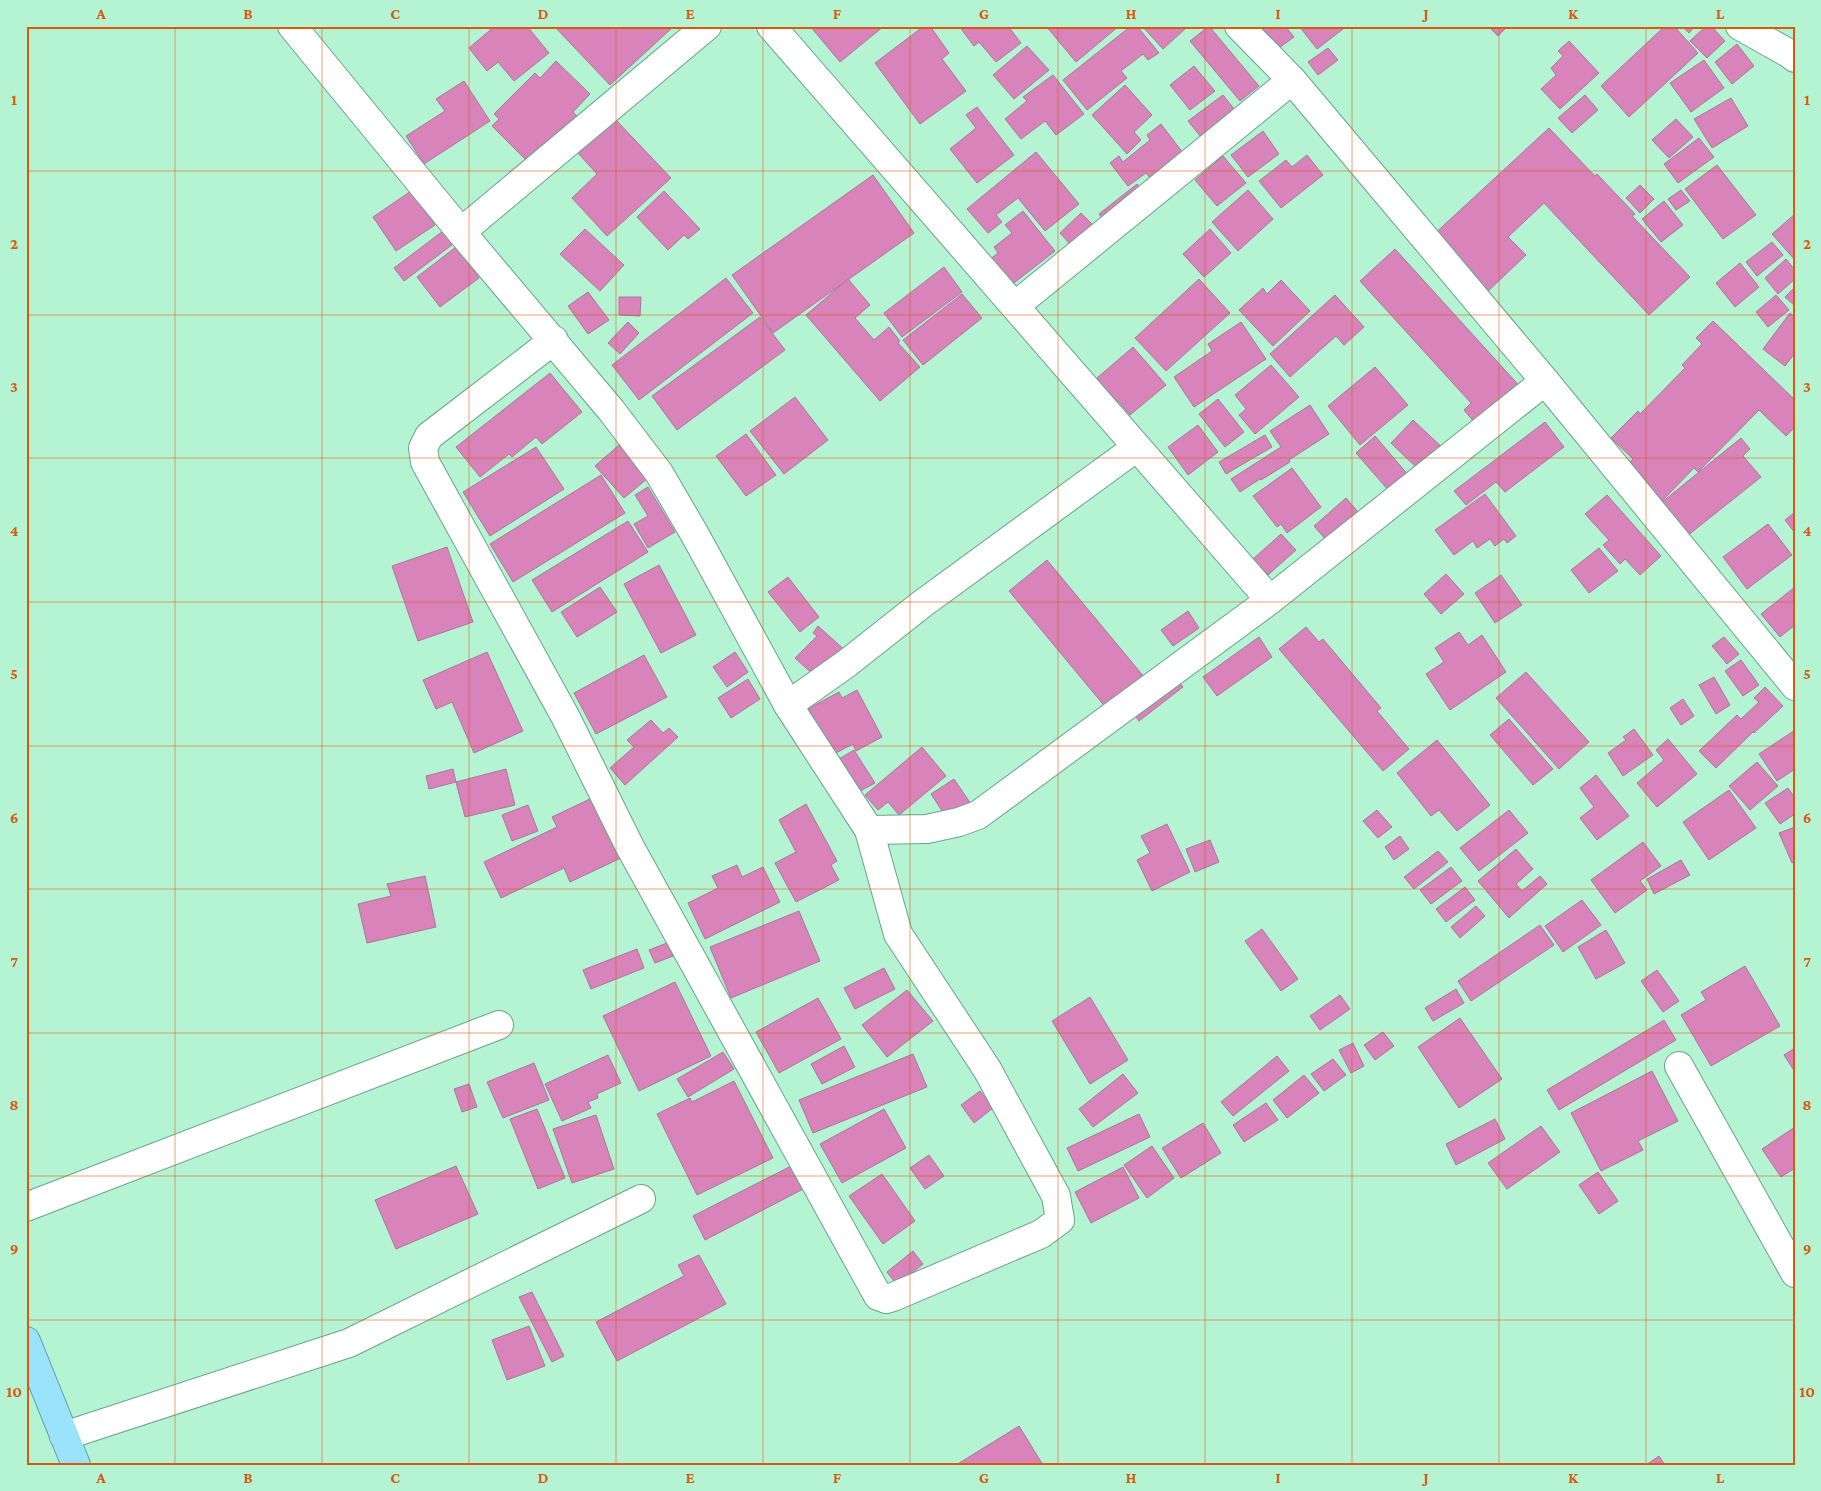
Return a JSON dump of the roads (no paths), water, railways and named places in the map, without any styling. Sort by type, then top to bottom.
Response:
[{"type":"highway","points":[[26,1341],[76,1465]]},
{"type":"street","points":[[292,26],[461,232],[554,340],[659,473],[788,705],[869,830],[898,934],[987,1069],[1056,1196],[1060,1220],[1042,1234],[893,1298],[886,1299],[878,1296],[630,847],[565,716],[425,462],[423,448],[429,436],[554,340]]},
{"type":"street","points":[[461,232],[707,26]]},
{"type":"street","points":[[771,26],[1270,600]]},
{"type":"street","points":[[1239,26],[1292,80],[1545,381],[1795,686]]},
{"type":"street","points":[[1740,26],[1795,58]]},
{"type":"street","points":[[1015,306],[1292,80]]},
{"type":"street","points":[[869,830],[927,829],[959,822],[978,815],[1270,600],[1545,381]]},
{"type":"street","points":[[788,705],[846,664],[922,604],[1138,446]]},
{"type":"street","points":[[26,1206],[499,1025]]},
{"type":"street","points":[[1680,1066],[1795,1273]]},
{"type":"street","points":[[64,1436],[349,1343],[641,1199]]}]
